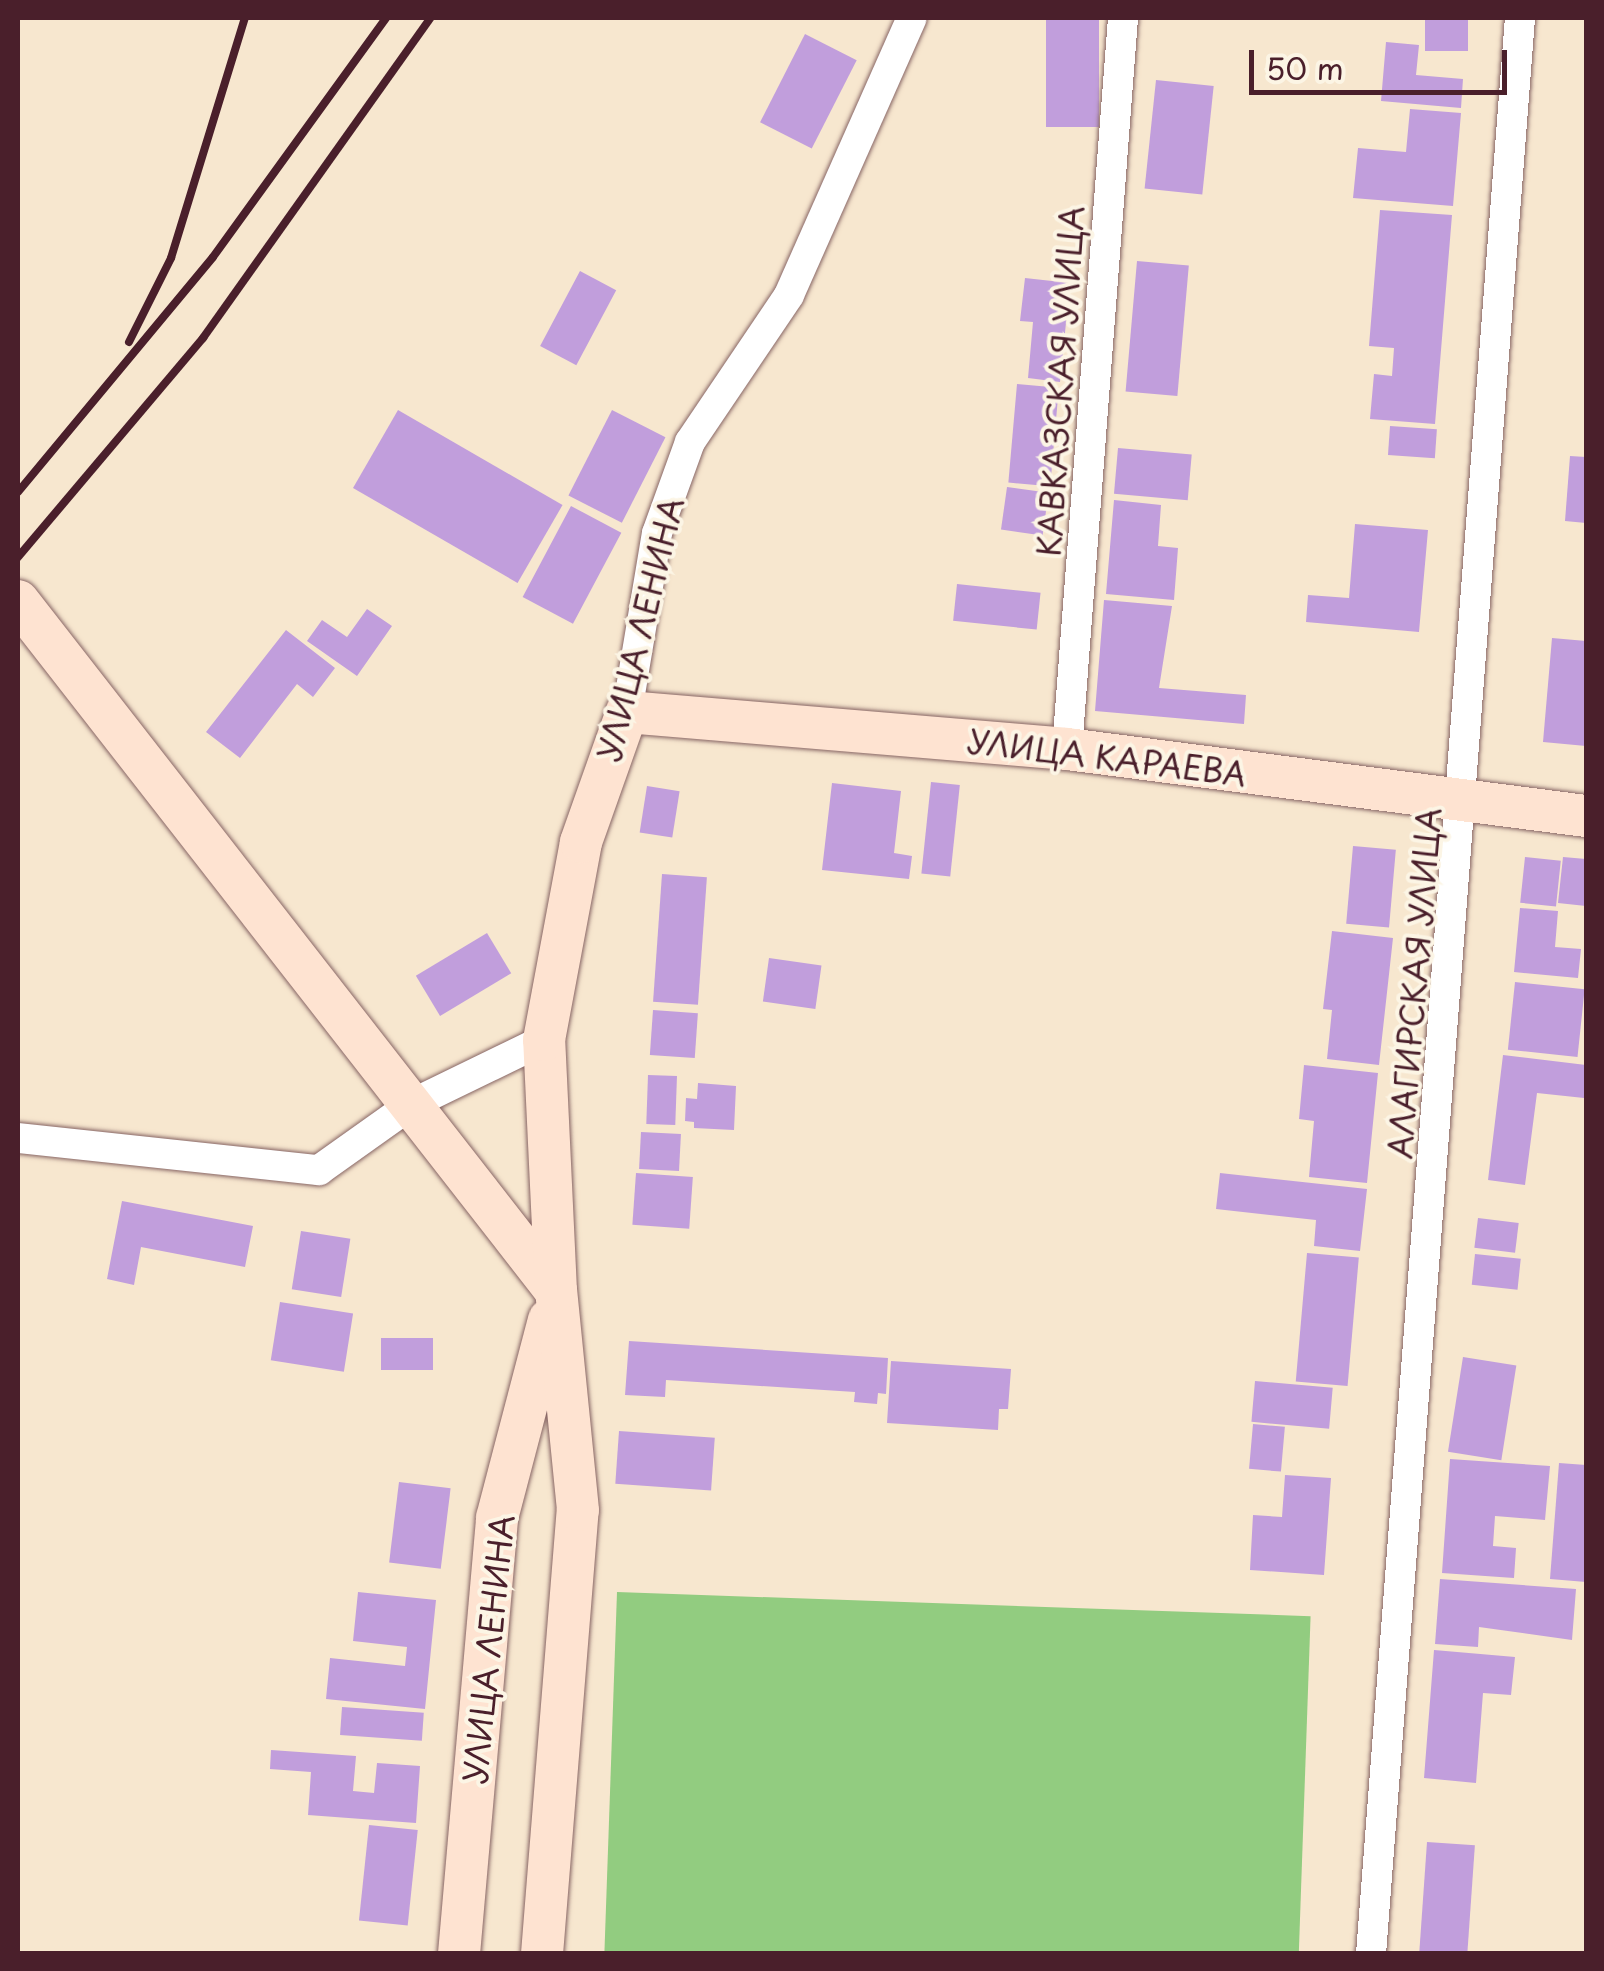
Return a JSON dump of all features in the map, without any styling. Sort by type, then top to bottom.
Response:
[{"type":"street","name":"УЛИЦА ЛЕНИНА","points":[[542,1954],[578,1510],[556,1291],[544,1040],[581,842],[627,712],[657,533],[690,442],[790,296],[912,18]]},
{"type":"street","name":"КАВКАЗСКАЯ УЛИЦА","points":[[1066,749],[1123,18]]},
{"type":"street","name":"АЛАГИРСКАЯ УЛИЦА","points":[[1371,1954],[1464,802],[1520,18]]},
{"type":"street","points":[[18,601],[556,1291]]},
{"type":"street","name":"УЛИЦА КАРАЕВА","points":[[627,712],[1066,749],[1586,816]]},
{"type":"street","points":[[18,1138],[320,1170],[412,1104],[544,1040]]},
{"type":"street","name":"УЛИЦА ЛЕНИНА","points":[[459,1954],[498,1518],[556,1291]]},
{"type":"green space","points":[[617,1592],[1311,1616],[1299,1954],[604,1953]]},
{"type":"building","points":[[1046,18],[1099,18],[1099,127],[1046,127]]},
{"type":"building","points":[[1425,18],[1468,18],[1468,51],[1425,51]]},
{"type":"building","points":[[805,34],[857,60],[812,149],[760,122]]},
{"type":"building","points":[[1386,42],[1419,45],[1416,75],[1463,79],[1461,108],[1381,101]]},
{"type":"building","points":[[1156,80],[1214,86],[1202,194],[1145,188]]},
{"type":"building","points":[[1410,109],[1461,113],[1453,206],[1353,198],[1358,148],[1406,152]]},
{"type":"building","points":[[1380,210],[1452,215],[1435,424],[1370,419],[1374,374],[1392,376],[1394,348],[1369,346]]},
{"type":"building","points":[[1137,261],[1189,266],[1177,396],[1126,392]]},
{"type":"building","points":[[580,271],[616,290],[576,365],[540,346]]},
{"type":"building","points":[[1025,278],[1070,283],[1060,382],[1028,378],[1033,322],[1020,321]]},
{"type":"building","points":[[1017,384],[1059,388],[1050,486],[1008,483]]},
{"type":"building","points":[[398,410],[563,505],[518,583],[353,488]]},
{"type":"building","points":[[612,410],[665,437],[622,523],[568,496]]},
{"type":"building","points":[[1390,426],[1437,429],[1435,458],[1388,455]]},
{"type":"building","points":[[1118,448],[1192,454],[1188,500],[1114,494]]},
{"type":"building","points":[[1570,456],[1586,457],[1586,523],[1565,521]]},
{"type":"building","points":[[1007,487],[1049,493],[1043,535],[1001,530]]},
{"type":"building","points":[[1114,500],[1161,505],[1158,546],[1178,548],[1174,600],[1106,594]]},
{"type":"building","points":[[571,506],[621,533],[573,624],[523,597]]},
{"type":"building","points":[[1355,524],[1428,530],[1419,632],[1306,622],[1308,595],[1349,598]]},
{"type":"building","points":[[957,584],[1041,593],[1037,630],[953,621]]},
{"type":"building","points":[[1104,600],[1172,606],[1159,688],[1246,695],[1244,724],[1095,711]]},
{"type":"building","points":[[367,609],[392,626],[357,676],[307,641],[322,620],[347,637]]},
{"type":"building","points":[[286,630],[335,668],[313,697],[297,684],[240,758],[206,732]]},
{"type":"building","points":[[1552,638],[1586,641],[1586,746],[1543,742]]},
{"type":"building","points":[[931,782],[960,785],[950,877],[921,873]]},
{"type":"building","points":[[832,783],[901,791],[894,853],[912,856],[909,879],[822,870]]},
{"type":"building","points":[[647,786],[680,791],[672,838],[640,832]]},
{"type":"building","points":[[1353,846],[1396,850],[1389,927],[1346,924]]},
{"type":"building","points":[[1525,857],[1561,861],[1556,907],[1520,903]]},
{"type":"building","points":[[1563,857],[1586,859],[1586,906],[1558,903]]},
{"type":"building","points":[[662,874],[707,877],[698,1005],[653,1002]]},
{"type":"building","points":[[1520,908],[1558,911],[1555,947],[1581,949],[1578,978],[1514,972]]},
{"type":"building","points":[[1332,931],[1393,938],[1379,1065],[1327,1059],[1332,1010],[1323,1009]]},
{"type":"building","points":[[487,933],[511,973],[440,1016],[416,976]]},
{"type":"building","points":[[769,958],[821,965],[815,1009],[763,1002]]},
{"type":"building","points":[[1515,982],[1585,989],[1578,1057],[1508,1050]]},
{"type":"building","points":[[653,1010],[698,1013],[695,1058],[650,1055]]},
{"type":"building","points":[[1503,1055],[1586,1065],[1584,1098],[1537,1093],[1525,1185],[1488,1180]]},
{"type":"building","points":[[1304,1065],[1378,1073],[1367,1183],[1309,1177],[1314,1121],[1299,1119]]},
{"type":"building","points":[[648,1075],[677,1076],[675,1125],[646,1124]]},
{"type":"building","points":[[698,1083],[736,1086],[734,1130],[694,1128],[694,1122],[685,1121],[686,1098],[697,1099]]},
{"type":"building","points":[[641,1132],[681,1134],[679,1171],[639,1169]]},
{"type":"building","points":[[636,1173],[693,1177],[689,1229],[632,1225]]},
{"type":"building","points":[[1220,1173],[1367,1189],[1360,1251],[1314,1246],[1316,1220],[1216,1209]]},
{"type":"building","points":[[122,1201],[253,1226],[245,1267],[141,1247],[134,1285],[107,1279]]},
{"type":"building","points":[[1478,1218],[1519,1223],[1515,1253],[1474,1248]]},
{"type":"building","points":[[301,1231],[350,1239],[341,1297],[292,1289]]},
{"type":"building","points":[[1307,1253],[1359,1258],[1348,1386],[1296,1382]]},
{"type":"building","points":[[1475,1254],[1521,1259],[1518,1290],[1472,1285]]},
{"type":"building","points":[[280,1302],[353,1314],[344,1372],[271,1360]]},
{"type":"building","points":[[381,1338],[433,1338],[433,1370],[381,1370]]},
{"type":"building","points":[[629,1341],[888,1358],[886,1394],[878,1393],[877,1404],[854,1402],[855,1392],[666,1380],[665,1397],[625,1395]]},
{"type":"building","points":[[1463,1357],[1516,1365],[1501,1460],[1448,1452]]},
{"type":"building","points":[[891,1361],[1011,1369],[1008,1409],[999,1409],[998,1430],[887,1423]]},
{"type":"building","points":[[1255,1381],[1333,1388],[1329,1429],[1251,1422]]},
{"type":"building","points":[[1253,1424],[1285,1427],[1281,1472],[1249,1469]]},
{"type":"building","points":[[619,1431],[715,1438],[711,1491],[615,1484]]},
{"type":"building","points":[[1450,1459],[1550,1466],[1545,1520],[1495,1516],[1493,1546],[1516,1548],[1514,1578],[1442,1573]]},
{"type":"building","points":[[1559,1463],[1586,1465],[1586,1582],[1550,1579]]},
{"type":"building","points":[[1285,1475],[1331,1478],[1324,1575],[1250,1570],[1253,1515],[1282,1517]]},
{"type":"building","points":[[399,1482],[451,1488],[441,1569],[389,1562]]},
{"type":"building","points":[[1440,1579],[1576,1589],[1572,1640],[1479,1627],[1478,1647],[1435,1644]]},
{"type":"building","points":[[358,1592],[436,1600],[425,1709],[326,1699],[330,1658],[405,1666],[407,1647],[353,1641]]},
{"type":"building","points":[[1434,1650],[1515,1657],[1511,1695],[1483,1693],[1476,1783],[1424,1778]]},
{"type":"building","points":[[342,1707],[424,1713],[422,1741],[340,1735]]},
{"type":"building","points":[[271,1750],[356,1756],[353,1791],[374,1793],[377,1763],[420,1766],[416,1823],[308,1815],[311,1772],[270,1769]]},
{"type":"building","points":[[369,1825],[418,1830],[408,1926],[359,1920]]},
{"type":"building","points":[[1427,1842],[1475,1845],[1467,1954],[1419,1954]]},
{"type":"railway","points":[[129,342],[171,258],[245,18]]},
{"type":"railway","points":[[18,492],[213,257],[386,18]]},
{"type":"railway","points":[[18,557],[203,338],[430,18]]}]
